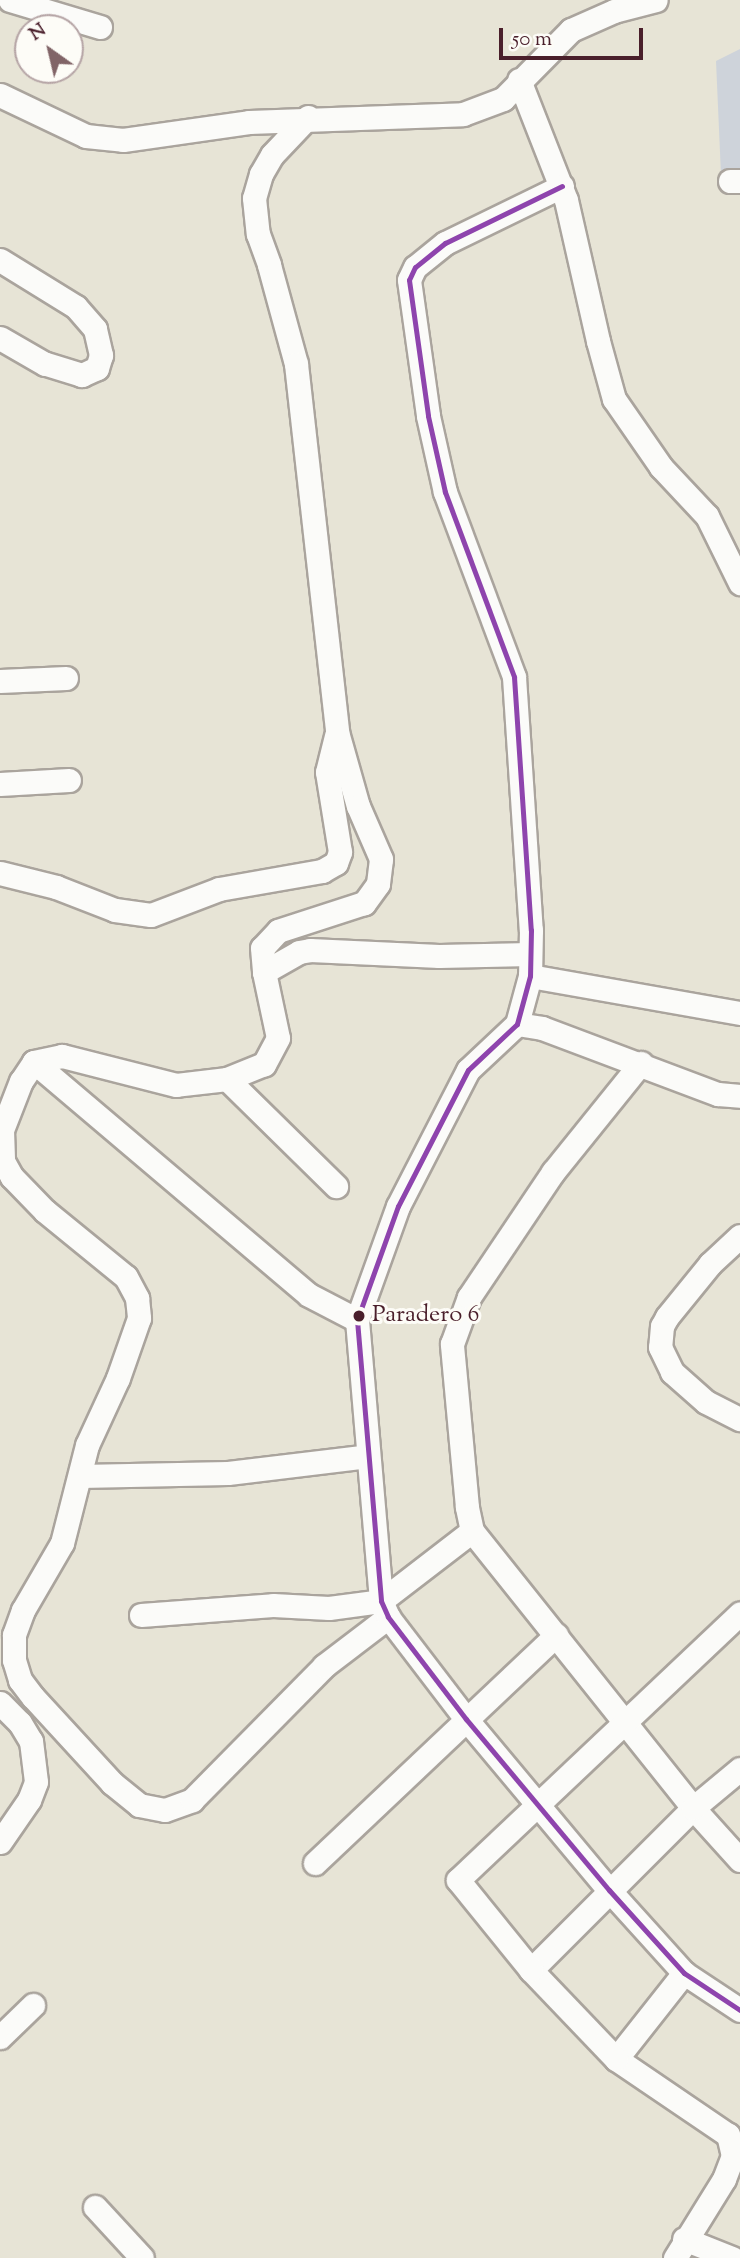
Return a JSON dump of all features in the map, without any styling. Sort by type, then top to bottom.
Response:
[{"type":"street","points":[[10,0],[100,27]]},
{"type":"street","points":[[0,95],[86,136],[123,140],[249,122],[309,117],[463,114],[503,99],[571,30],[614,11],[656,0]]},
{"type":"street","points":[[519,80],[562,186],[614,399],[661,467],[707,516],[740,583]]},
{"type":"street","points":[[309,117],[272,155],[261,174],[254,198],[257,234],[269,265],[296,365],[337,732],[358,806],[381,859],[378,884],[364,903],[278,931],[262,948],[264,972],[278,1038],[264,1064],[227,1079],[176,1085],[62,1056],[34,1062],[21,1081],[5,1118],[1,1145],[3,1161],[12,1177],[45,1211],[126,1277],[137,1298],[139,1318],[118,1378],[87,1445],[62,1543],[23,1610],[14,1635],[15,1660],[20,1680],[112,1783],[139,1805],[165,1810],[192,1800],[324,1666],[472,1531]]},
{"type":"street","points":[[562,186],[445,243],[415,267],[410,281],[428,416],[445,492],[514,677],[530,965],[517,1024],[468,1070],[398,1206],[356,1320],[368,1456],[384,1609],[466,1719],[609,1890],[684,1973],[740,2010]]},
{"type":"street","points":[[0,260],[76,307],[95,329],[101,355],[97,368],[82,376],[45,364],[0,338]]},
{"type":"street","points":[[0,681],[66,678]]},
{"type":"street","points":[[0,873],[56,887],[116,910],[151,915],[219,889],[322,871],[336,863],[340,852],[327,772],[337,732]]},
{"type":"street","points":[[0,784],[69,780]]},
{"type":"street","points":[[264,972],[299,952],[310,950],[439,956],[530,965],[740,1013]]},
{"type":"street","points":[[517,1024],[542,1028],[718,1094],[740,1096]]},
{"type":"street","points":[[34,1062],[309,1296],[356,1320]]},
{"type":"street","points":[[641,1063],[553,1172],[469,1297],[452,1344],[467,1507],[472,1531],[693,1808],[740,1860]]},
{"type":"street","points":[[227,1079],[336,1186]]},
{"type":"street","points":[[740,1236],[710,1264],[667,1317],[662,1326],[660,1347],[672,1372],[706,1402],[740,1419]]},
{"type":"street","points":[[80,1476],[228,1473],[368,1456]]},
{"type":"street","points":[[141,1615],[273,1605],[384,1609]]},
{"type":"street","points":[[732,2258],[679,2248],[723,2179],[733,2156],[729,2135],[616,2059],[531,1970],[458,1880],[740,1613]]},
{"type":"street","points":[[315,1863],[556,1635]]},
{"type":"street","points":[[0,1703],[20,1723],[31,1741],[36,1782],[29,1800],[0,1842]]},
{"type":"street","points":[[531,1970],[693,1808],[740,1769]]},
{"type":"street","points":[[616,2059],[684,1973]]},
{"type":"street","points":[[0,2037],[33,2004]]},
{"type":"street","points":[[95,2207],[142,2258]]},
{"type":"shaded area","points":[[740,49],[740,184],[721,175],[716,61]]},
{"type":"transit line","points":[[562,186],[445,243],[415,267],[409,280],[428,416],[445,492],[514,677],[531,930],[530,976],[517,1024],[468,1070],[398,1206],[357,1320],[381,1601],[388,1617],[466,1719],[609,1890],[684,1973],[740,2010]]},
{"type":"place","name":"Paradero 6","points":[[359,1316]]}]
